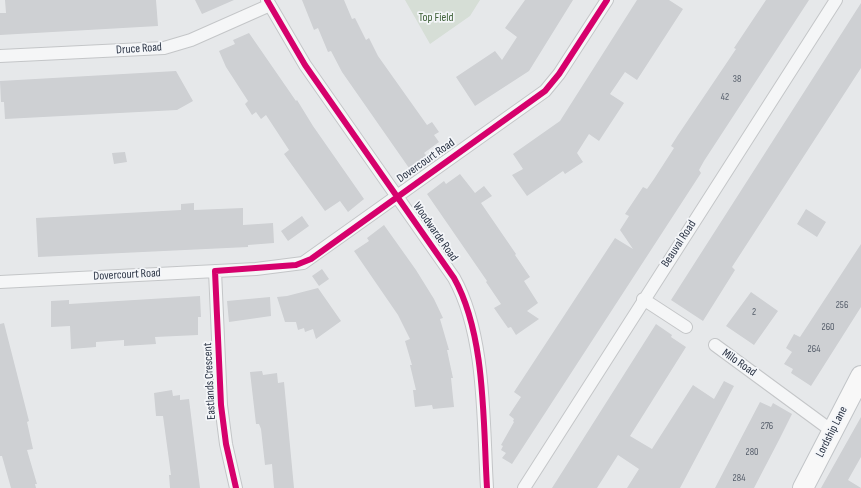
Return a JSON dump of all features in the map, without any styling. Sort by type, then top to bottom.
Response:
[{"type":"main road","name":"Lordship Lane","points":[[803,488],[861,376]]},
{"type":"street","name":"Dovercourt Road","points":[[0,282],[215,271],[296,265],[303,263],[545,90],[559,74],[607,0]]},
{"type":"street","name":"Beauval Road","points":[[524,488],[643,299],[836,0]]},
{"type":"street","name":"Woodwarde Road","points":[[269,3],[305,65],[454,278],[468,310],[478,356],[487,488]]},
{"type":"street","name":"Druce Road","points":[[0,56],[164,48],[191,40],[269,3]]},
{"type":"street","name":"Eastlands Crescent","points":[[215,271],[221,405],[226,444],[236,488]]},
{"type":"street","points":[[643,299],[686,327]]},
{"type":"street","name":"Milo Road","points":[[715,346],[743,364],[832,431]]},
{"type":"green space","name":"Top Field","points":[[405,0],[480,0],[470,16],[430,44]]},
{"type":"building","points":[[5,0],[156,0],[158,26],[0,35],[0,13],[6,13]]},
{"type":"building","points":[[195,0],[234,0],[202,14]]},
{"type":"building","points":[[302,0],[344,0],[352,19],[355,18],[366,40],[369,38],[378,56],[427,125],[432,122],[439,132],[434,135],[439,142],[424,153],[427,156],[409,168],[342,72],[331,51],[328,52],[318,28],[314,30]]},
{"type":"building","points":[[525,0],[573,0],[529,71],[475,106],[456,77],[495,51],[502,60],[517,37],[505,28]]},
{"type":"building","points":[[637,0],[669,0],[683,9],[637,80],[625,72],[610,94],[624,103],[599,141],[589,134],[577,153],[583,162],[565,174],[563,171],[527,196],[512,175],[523,169],[513,154],[560,121]]},
{"type":"building","points":[[766,0],[809,0],[704,161],[699,170],[701,173],[512,464],[502,458],[506,453],[501,450],[503,446],[501,445],[514,422],[514,419],[509,415],[521,397],[514,392],[615,238],[633,249],[620,230],[629,216],[625,214],[643,187],[647,189],[654,179],[674,148],[671,146],[736,49],[734,48]]},
{"type":"building","points":[[861,3],[861,68],[732,267],[735,270],[703,321],[671,300]]},
{"type":"building","points":[[249,33],[296,101],[297,100],[313,126],[364,199],[348,212],[340,201],[325,211],[284,154],[289,150],[266,115],[261,119],[256,112],[252,115],[245,104],[248,101],[226,67],[219,51],[235,44],[233,40]]},
{"type":"building","points":[[176,71],[193,101],[177,110],[5,119],[4,102],[1,102],[0,81]]},
{"type":"building","points":[[125,152],[127,162],[114,164],[112,153]]},
{"type":"building","points":[[460,174],[475,193],[484,186],[492,196],[481,203],[530,277],[524,281],[538,303],[527,311],[539,319],[516,335],[511,327],[508,328],[494,308],[501,304],[486,282],[487,281],[427,194],[444,181],[446,184]]},
{"type":"building","points":[[194,203],[194,210],[243,208],[243,225],[273,223],[274,243],[248,245],[248,247],[38,257],[36,218],[181,210],[181,204]]},
{"type":"building","points":[[806,209],[826,222],[817,237],[797,224]]},
{"type":"building","points":[[302,216],[309,226],[288,241],[281,231]]},
{"type":"building","points":[[384,225],[416,270],[434,299],[443,318],[440,319],[449,350],[447,350],[453,378],[451,378],[454,407],[433,409],[432,405],[415,407],[413,390],[416,390],[410,365],[412,365],[405,341],[410,339],[398,315],[354,251],[369,241],[367,238]]},
{"type":"building","points":[[861,244],[861,307],[811,386],[791,373],[793,369],[784,364],[792,352],[786,348],[794,334],[800,337]]},
{"type":"building","points":[[322,269],[329,279],[319,286],[312,276]]},
{"type":"building","points":[[318,288],[341,321],[316,339],[313,329],[305,332],[304,328],[298,330],[296,322],[285,322],[277,297]]},
{"type":"building","points":[[751,292],[778,311],[754,345],[726,326]]},
{"type":"building","points":[[200,296],[201,317],[198,317],[198,335],[155,337],[156,344],[124,346],[124,340],[96,342],[96,347],[71,349],[70,326],[51,327],[51,301],[69,300],[69,304]]},
{"type":"building","points":[[270,297],[271,316],[229,322],[227,301]]},
{"type":"building","points":[[4,323],[29,421],[27,422],[33,449],[27,450],[37,484],[35,484],[36,488],[11,488],[2,456],[0,456],[0,324]]},
{"type":"building","points":[[656,324],[686,347],[630,436],[652,449],[693,385],[714,399],[724,381],[734,386],[680,488],[627,488],[639,469],[618,455],[597,488],[552,488]]},
{"type":"building","points":[[262,371],[263,375],[277,373],[278,383],[284,382],[294,488],[274,488],[272,464],[265,465],[261,429],[259,424],[256,424],[250,372]]},
{"type":"building","points":[[172,390],[173,396],[180,395],[180,400],[189,399],[200,488],[170,488],[169,475],[171,475],[163,416],[156,416],[154,393]]},
{"type":"building","points":[[760,402],[771,407],[773,403],[792,414],[754,488],[715,488]]},
{"type":"building","points":[[861,417],[861,457],[848,480],[861,488],[821,488]]},
{"type":"cycle path","points":[[267,0],[305,65],[454,278],[464,301],[472,326],[477,352],[481,380],[487,488]]},
{"type":"cycle path","points":[[236,488],[226,444],[221,405],[215,271],[296,265],[311,259],[545,91],[559,74],[607,0]]}]
